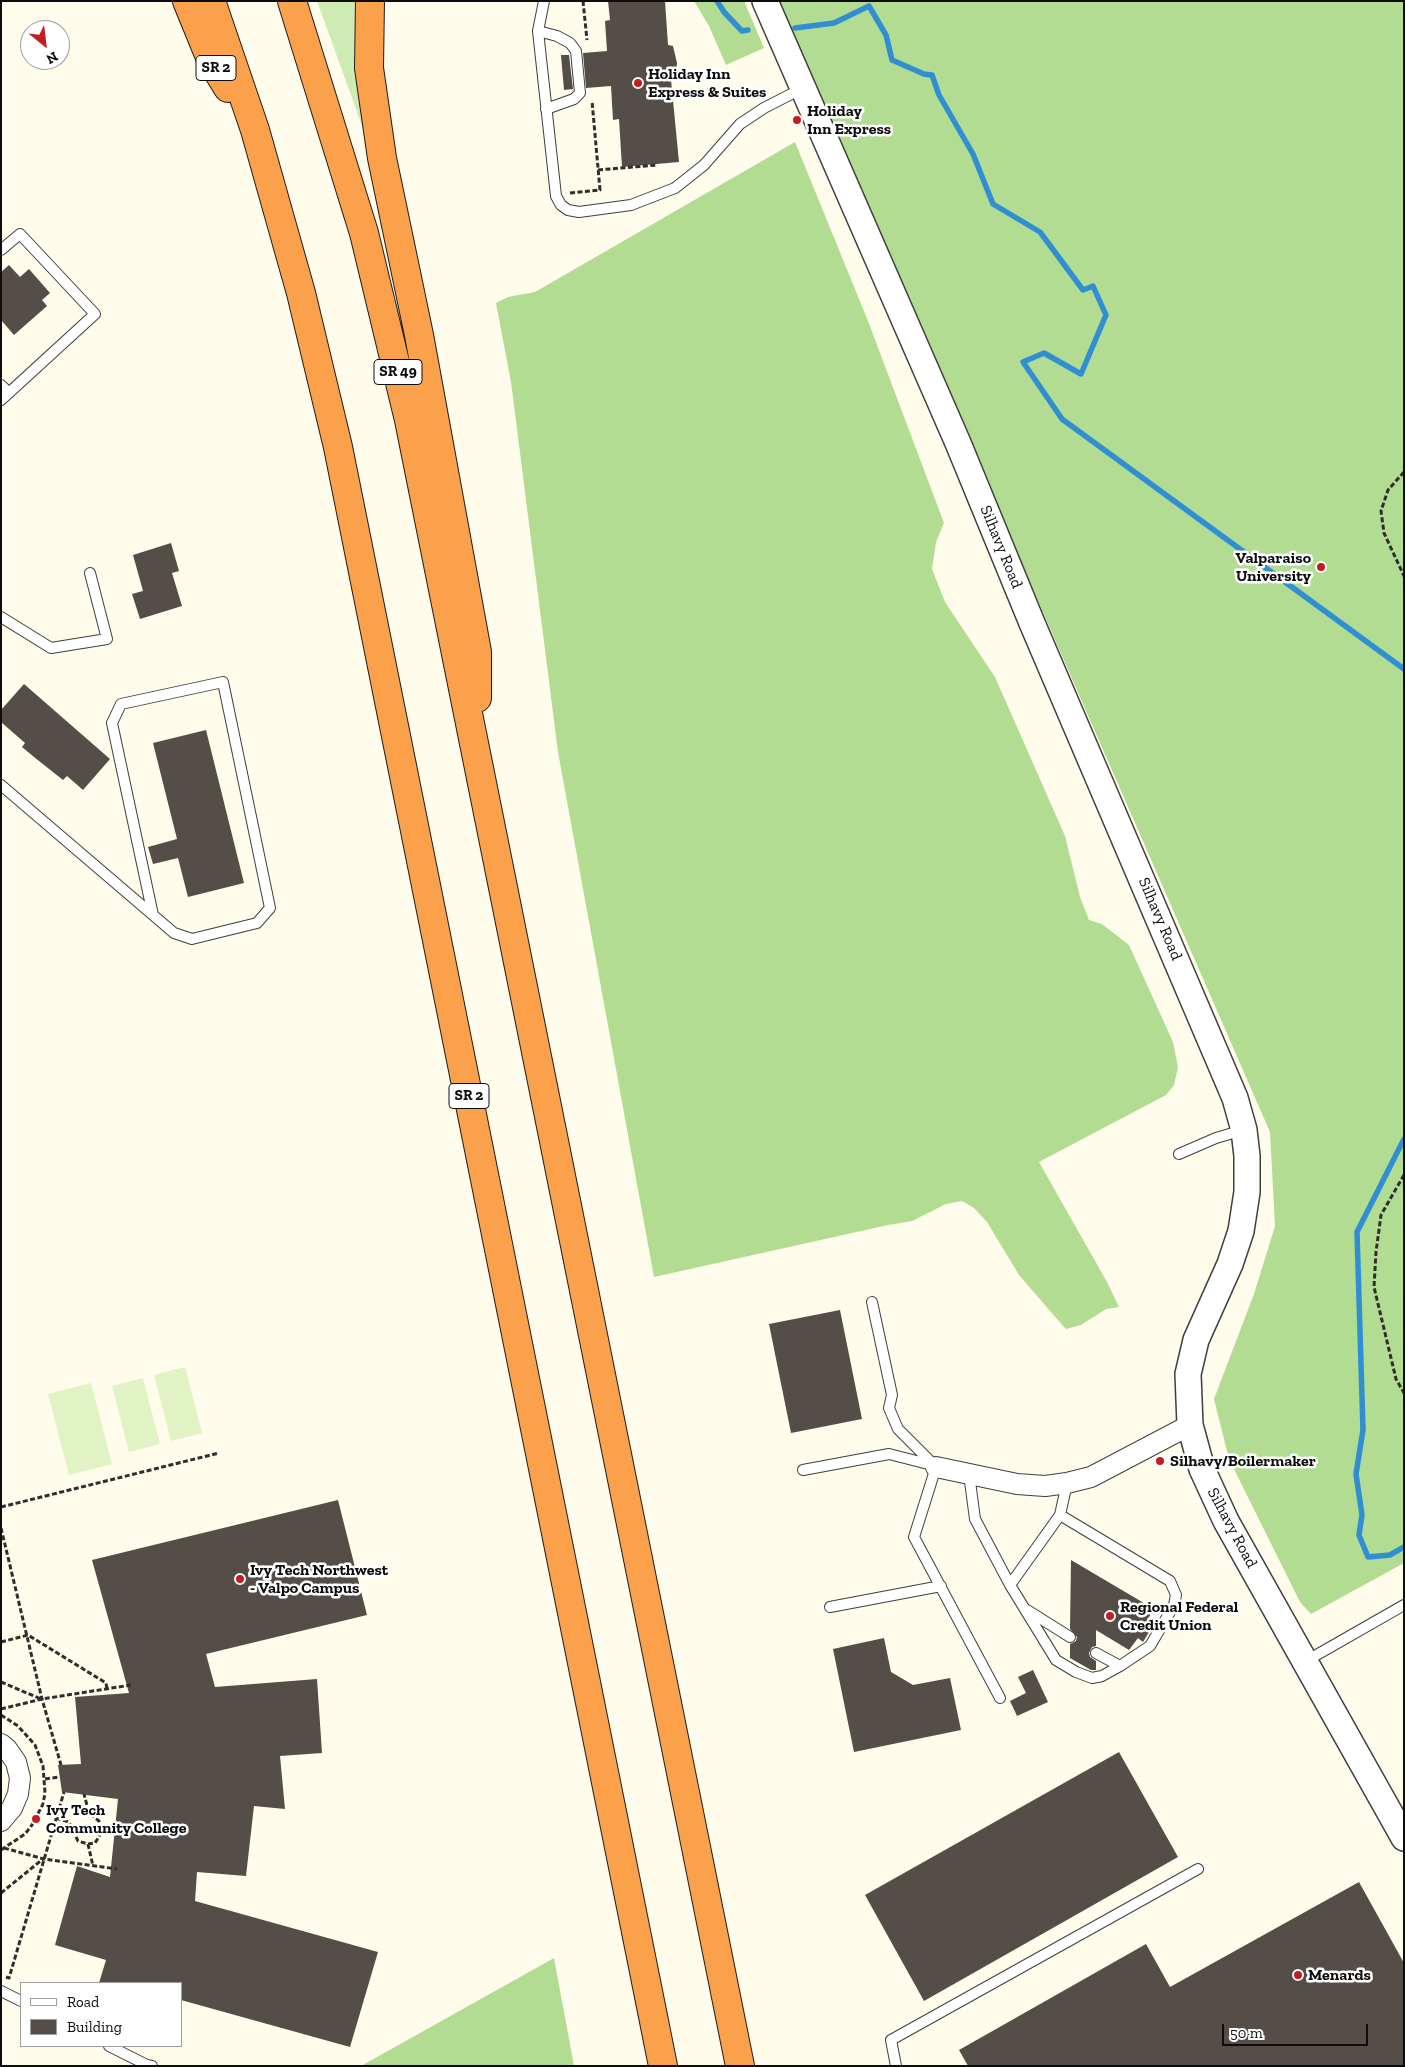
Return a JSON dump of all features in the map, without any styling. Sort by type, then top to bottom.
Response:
[{"type":"highway","name":"SR 2","points":[[188,1],[212,62],[255,130],[301,293],[338,447],[664,2066]]},
{"type":"highway","points":[[211,1],[255,130]]},
{"type":"highway","name":"SR 49","points":[[292,1],[364,233],[409,420],[476,750]]},
{"type":"highway","points":[[370,1],[369,68],[382,158],[419,335],[477,652],[476,750],[740,2066]]},
{"type":"street","name":"Silhavy Road","points":[[766,1],[954,434],[1036,632],[1236,1098],[1244,1130],[1247,1156],[1247,1192],[1241,1231],[1230,1264],[1196,1340],[1188,1374],[1190,1425],[1200,1462],[1226,1521],[1404,1838]]},
{"type":"street","points":[[936,1467],[1018,1484],[1045,1486],[1067,1483],[1097,1474],[1190,1425]]},
{"type":"street","points":[[1,1744],[16,1762],[20,1778],[18,1794],[12,1808],[1,1821]]},
{"type":"lane","points":[[544,1],[538,31],[546,109],[556,196],[561,205],[568,210],[579,212],[631,205],[676,188],[704,165],[740,124],[764,108],[804,88]]},
{"type":"lane","points":[[538,31],[557,36],[570,43],[576,51],[580,92],[574,99],[546,109]]},
{"type":"lane","points":[[1,250],[20,234],[95,314],[5,397],[1,385]]},
{"type":"lane","points":[[1,617],[51,648],[107,639],[90,573]]},
{"type":"lane","points":[[1,785],[174,933],[192,939],[257,923],[270,908],[223,682],[121,704],[112,723],[153,915]]},
{"type":"lane","points":[[1179,1154],[1216,1138],[1244,1130]]},
{"type":"lane","points":[[872,1302],[892,1395],[889,1408],[898,1428],[936,1467]]},
{"type":"lane","points":[[803,1470],[889,1454],[936,1467]]},
{"type":"lane","points":[[936,1467],[914,1537],[1000,1698]]},
{"type":"lane","points":[[969,1474],[975,1519],[1010,1585],[1056,1660],[1092,1678],[1102,1676],[1150,1646],[1174,1605],[1176,1595],[1170,1581],[1060,1514]]},
{"type":"lane","points":[[1010,1585],[1060,1514],[1067,1483]]},
{"type":"lane","points":[[830,1606],[941,1586]]},
{"type":"lane","points":[[1306,1661],[1404,1606]]},
{"type":"lane","points":[[1024,1608],[1070,1636]]},
{"type":"lane","points":[[1096,1652],[1120,1666]]},
{"type":"lane","points":[[896,2066],[891,2040],[1198,1869]]},
{"type":"lane","points":[[1,1991],[20,2000]]},
{"type":"lane","points":[[111,2047],[152,2066]]},
{"type":"path","points":[[584,1],[587,40]]},
{"type":"path","points":[[556,196],[582,190],[600,190],[592,97]]},
{"type":"path","points":[[598,170],[657,165]]},
{"type":"path","points":[[1404,472],[1388,490],[1381,511],[1384,533],[1404,576]]},
{"type":"path","points":[[1404,1175],[1381,1215],[1374,1287],[1396,1379],[1404,1393]]},
{"type":"path","points":[[1,1507],[219,1453]]},
{"type":"path","points":[[1,1528],[42,1699],[61,1765]]},
{"type":"path","points":[[1,1642],[28,1635],[106,1683],[107,1689]]},
{"type":"path","points":[[1,1682],[42,1699]]},
{"type":"path","points":[[1,1709],[42,1699],[131,1685]]},
{"type":"path","points":[[44,1779],[60,1777]]},
{"type":"path","points":[[1,1976],[10,1978],[64,1792]]},
{"type":"path","points":[[56,1818],[69,1822],[75,1838],[88,1844],[95,1843],[99,1838],[101,1826],[99,1821],[89,1813],[84,1794]]},
{"type":"path","points":[[88,1844],[93,1866]]},
{"type":"path","points":[[4,1848],[44,1859],[117,1869]]},
{"type":"path","points":[[1,1893],[44,1859]]},
{"type":"green space","points":[[317,1],[357,1],[370,148]]},
{"type":"green space","points":[[694,1],[744,1],[764,48],[726,65],[709,26]]},
{"type":"green space","points":[[776,1],[1404,1],[1404,1563],[1311,1614],[1300,1602],[1229,1459],[1214,1399],[1254,1294],[1275,1226],[1270,1132]]},
{"type":"green space","points":[[795,142],[868,321],[944,523],[936,542],[932,569],[945,602],[995,677],[1065,836],[1080,897],[1089,920],[1102,924],[1129,945],[1173,1042],[1178,1067],[1174,1085],[1166,1095],[1039,1162],[1107,1282],[1119,1307],[1106,1309],[1081,1325],[1066,1329],[1019,1275],[987,1222],[974,1208],[962,1201],[946,1204],[912,1221],[654,1277],[558,752],[511,382],[496,303],[508,297],[535,292]]},
{"type":"green space","points":[[185,1367],[202,1433],[171,1441],[154,1375]]},
{"type":"green space","points":[[143,1378],[160,1444],[129,1452],[112,1386]]},
{"type":"green space","points":[[91,1383],[112,1464],[69,1475],[48,1394]]},
{"type":"green space","points":[[554,1958],[574,2066],[361,2066]]},
{"type":"building","name":"Holiday Inn Express & Suites","points":[[608,1],[665,1],[668,45],[673,46],[677,63],[676,79],[671,80],[679,162],[622,167],[619,119],[613,120],[611,86],[586,88],[583,53],[607,51],[605,21],[610,20]]},
{"type":"building","points":[[561,55],[569,55],[573,89],[564,90]]},
{"type":"building","points":[[9,265],[20,277],[29,269],[50,293],[42,300],[47,306],[14,335],[1,320],[1,272]]},
{"type":"building","points":[[171,543],[179,571],[172,573],[182,606],[140,619],[132,594],[143,591],[133,555]]},
{"type":"building","points":[[24,684],[110,759],[83,790],[67,776],[63,780],[34,757],[22,747],[25,743],[1,722],[1,710]]},
{"type":"building","points":[[206,730],[244,883],[188,897],[178,858],[153,864],[148,847],[177,839],[153,743]]},
{"type":"building","points":[[840,1310],[862,1419],[791,1433],[769,1324]]},
{"type":"building","points":[[338,1500],[367,1615],[206,1654],[215,1687],[317,1679],[322,1753],[280,1756],[285,1809],[254,1806],[246,1876],[197,1872],[195,1901],[378,1952],[350,2047],[182,2000],[182,1982],[99,1982],[106,1960],[55,1945],[77,1866],[110,1877],[118,1799],[62,1792],[58,1765],[81,1764],[75,1697],[129,1693],[92,1560]]},
{"type":"building","name":"Regional Federal Credit Union","points":[[1071,1560],[1154,1609],[1146,1622],[1152,1627],[1143,1642],[1138,1638],[1129,1650],[1096,1630],[1096,1646],[1092,1647],[1089,1653],[1090,1657],[1096,1661],[1096,1670],[1091,1670],[1070,1658],[1070,1644],[1076,1641],[1077,1637],[1070,1629]]},
{"type":"building","points":[[884,1638],[891,1672],[913,1685],[950,1678],[961,1730],[854,1752],[833,1649]]},
{"type":"building","points":[[1033,1670],[1048,1702],[1017,1716],[1010,1701],[1026,1693],[1018,1677]]},
{"type":"building","points":[[1119,1752],[1178,1857],[924,2001],[865,1895]]},
{"type":"building","name":"Menards","points":[[1359,1882],[1404,1963],[1404,2066],[968,2066],[959,2050],[1146,1944],[1170,1987]]},
{"type":"waterway","points":[[717,1],[724,12],[742,31],[748,30]]},
{"type":"waterway","points":[[795,28],[834,23],[869,6],[886,35],[892,60],[924,74],[932,75],[939,95],[973,154],[993,204],[1040,232],[1083,290],[1093,286],[1106,315],[1081,374],[1044,353],[1023,362],[1062,419],[1404,669]]},
{"type":"waterway","points":[[1404,1139],[1357,1232],[1363,1430],[1356,1474],[1362,1515],[1359,1535],[1368,1557],[1390,1555],[1404,1547]]},
{"type":"place","name":"Holiday Inn Express & Suites","points":[[638,83]]},
{"type":"place","name":"Holiday Inn Express","points":[[797,120]]},
{"type":"place","name":"Valparaiso University","points":[[1321,567]]},
{"type":"place","name":"Silhavy/Boilermaker","points":[[1160,1461]]},
{"type":"place","name":"Ivy Tech Northwest - Valpo Campus","points":[[240,1579]]},
{"type":"place","name":"Regional Federal Credit Union","points":[[1110,1616]]},
{"type":"place","name":"Ivy Tech Community College","points":[[36,1819]]},
{"type":"place","name":"Menards","points":[[1298,1975]]}]
